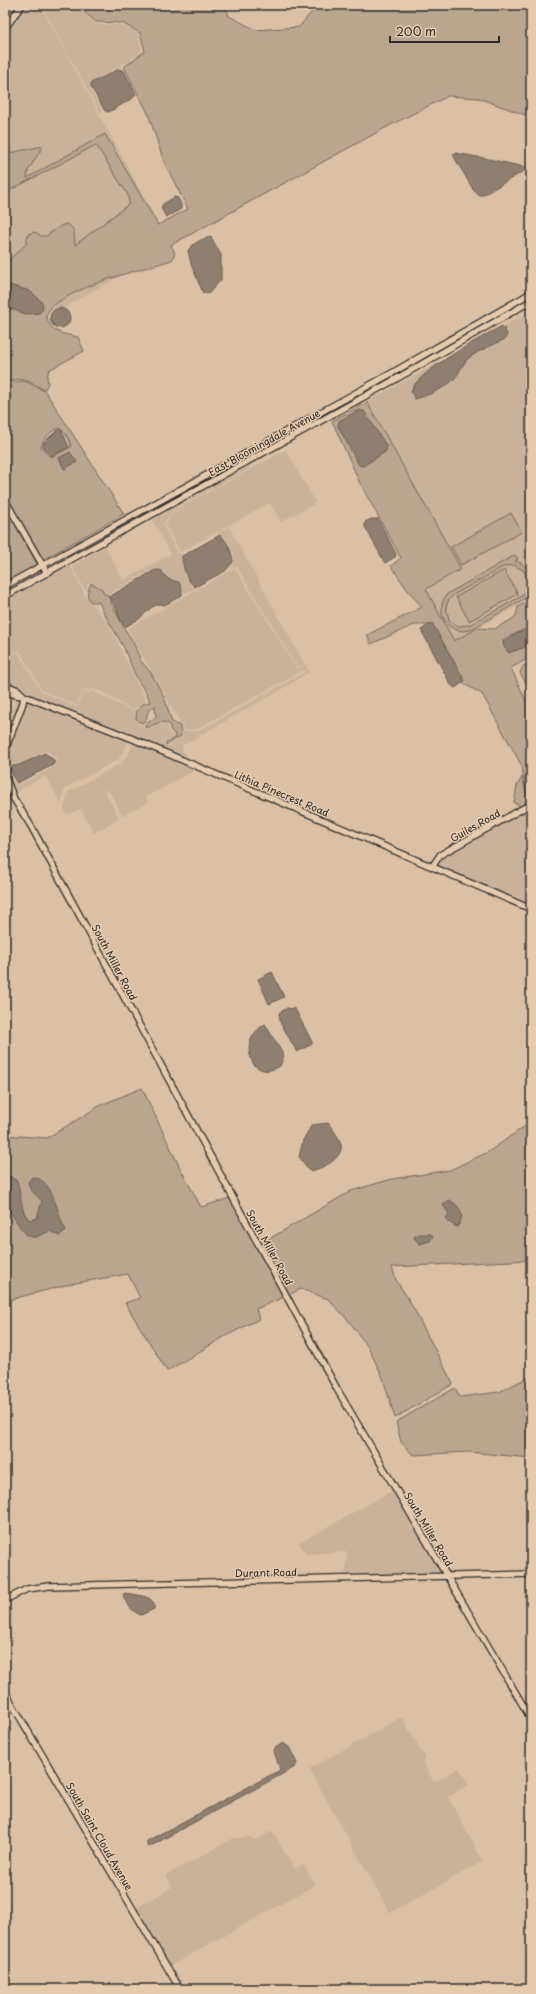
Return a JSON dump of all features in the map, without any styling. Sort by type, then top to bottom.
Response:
[{"type":"street","points":[[5,28],[22,5]]},
{"type":"street","name":"East Bloomingdale Avenue","points":[[5,586],[392,373],[531,293]]},
{"type":"street","name":"East Bloomingdale Avenue","points":[[5,596],[396,379],[531,302]]},
{"type":"street","points":[[500,310],[504,317]]},
{"type":"street","points":[[392,373],[396,379]]},
{"type":"street","points":[[5,500],[47,573]]},
{"type":"street","name":"Lithia Pinecrest Road","points":[[5,685],[18,690],[24,696]]},
{"type":"street","name":"Lithia Pinecrest Road","points":[[5,691],[24,696],[133,739],[531,909]]},
{"type":"street","points":[[5,750],[23,703],[24,696]]},
{"type":"street","name":"South Miller Road","points":[[5,776],[14,799],[45,852],[312,1344],[531,1719]]},
{"type":"street","name":"Guiles Road","points":[[432,867],[440,855],[531,804]]},
{"type":"street","name":"Durant Road","points":[[5,1600],[27,1590],[49,1586],[531,1574]]},
{"type":"street","name":"South Saint Cloud Avenue","points":[[5,1692],[180,1989]]},
{"type":"shaded area","points":[[28,5],[40,5],[171,247],[58,311],[43,286],[5,273],[5,35]]},
{"type":"shaded area","points":[[45,5],[74,5],[96,24],[122,25],[137,33],[139,36],[142,51],[127,63],[121,64],[121,68],[118,67],[90,83],[90,88],[103,111],[100,113],[44,10]]},
{"type":"shaded area","points":[[76,5],[225,5],[229,16],[256,30],[299,27],[315,8],[321,5],[531,5],[531,117],[478,98],[448,96],[385,128],[171,245],[175,253],[172,260],[110,278],[65,298],[49,310],[46,316],[48,322],[54,330],[58,332],[78,337],[84,351],[49,370],[47,376],[48,384],[44,390],[25,380],[16,380],[5,383],[5,307],[12,310],[30,291],[5,284],[5,264],[26,244],[28,234],[35,232],[41,236],[46,236],[62,225],[68,224],[74,230],[75,245],[129,204],[128,195],[96,145],[5,193],[5,154],[43,146],[28,171],[27,178],[105,134],[158,225],[188,209],[164,162],[148,113],[124,67],[145,51],[140,33],[122,23],[96,22]]},
{"type":"shaded area","points":[[119,69],[124,71],[136,94],[133,98],[109,112],[105,111],[91,87],[91,83]]},
{"type":"shaded area","points":[[455,153],[529,168],[483,195],[478,195],[474,191],[453,155]]},
{"type":"shaded area","points":[[175,197],[178,198],[181,204],[181,209],[166,217],[161,208],[163,204]]},
{"type":"shaded area","points":[[211,237],[221,255],[221,280],[208,294],[203,293],[191,264],[188,250],[198,241]]},
{"type":"shaded area","points":[[5,284],[30,291],[42,302],[43,309],[39,313],[26,314],[5,307]]},
{"type":"shaded area","points":[[56,308],[64,308],[70,314],[70,322],[64,328],[56,328],[50,322],[50,314]]},
{"type":"shaded area","points":[[522,316],[531,332],[531,599],[454,641],[426,589],[461,569],[367,402]]},
{"type":"shaded area","points":[[502,326],[507,335],[505,339],[469,358],[456,377],[446,386],[431,394],[415,399],[411,392],[415,384],[424,375],[436,365],[466,346]]},
{"type":"shaded area","points":[[25,381],[45,391],[124,514],[42,560],[5,496],[5,385],[12,382]],"holes":[[[59,428],[67,436],[71,447],[51,457],[41,448],[45,439],[50,433]]]},
{"type":"shaded area","points":[[367,402],[461,569],[426,589],[454,641],[478,628],[494,629],[511,620],[516,616],[518,607],[531,600],[531,657],[511,668],[526,701],[531,704],[531,804],[525,788],[522,766],[482,694],[464,684],[432,625],[414,625],[371,644],[367,635],[422,607],[406,588],[391,566],[401,558],[360,483],[332,421]]},
{"type":"shaded area","points":[[359,410],[364,411],[387,447],[385,452],[363,466],[359,465],[338,426],[339,421]]},
{"type":"shaded area","points":[[59,429],[62,431],[69,447],[51,456],[43,447],[44,442]]},
{"type":"shaded area","points":[[286,450],[316,503],[281,522],[270,503],[180,552],[165,526],[173,511]]},
{"type":"shaded area","points":[[70,452],[77,462],[64,469],[59,458]]},
{"type":"shaded area","points":[[249,466],[250,468],[173,510],[163,525],[178,553],[182,553],[180,559],[181,563],[191,586],[195,589],[184,594],[180,581],[169,578],[164,571],[158,568],[142,575],[109,594],[90,581],[85,591],[72,566],[105,546],[123,580],[171,554],[152,520]]},
{"type":"shaded area","points":[[5,506],[39,567],[5,585]]},
{"type":"shaded area","points":[[511,513],[522,532],[461,565],[451,547]]},
{"type":"shaded area","points":[[371,519],[378,519],[396,554],[395,557],[385,563],[365,527],[365,522]]},
{"type":"shaded area","points":[[229,527],[309,672],[279,691],[181,746],[189,761],[26,695],[18,688],[5,682],[5,659],[18,652],[41,691],[76,707],[85,691],[90,693],[93,691],[132,711],[136,709],[135,719],[140,725],[144,724],[144,729],[149,730],[156,725],[168,725],[169,732],[174,736],[164,742],[167,747],[182,737],[183,731],[198,731],[305,672],[302,665],[297,667],[237,567],[231,568],[234,563],[234,554],[223,535],[217,533]]},
{"type":"shaded area","points":[[220,535],[229,547],[233,562],[225,571],[195,587],[190,582],[186,573],[182,556]]},
{"type":"shaded area","points":[[515,555],[518,559],[515,561],[525,566],[531,581],[530,592],[527,597],[470,630],[462,631],[455,629],[449,626],[445,621],[442,615],[442,608],[443,601],[447,594]],"holes":[[[513,565],[523,570],[528,579],[528,587],[522,596],[469,625],[458,626],[449,620],[446,607],[449,599],[455,594],[503,567]]]},
{"type":"shaded area","points":[[69,563],[86,597],[108,622],[146,701],[132,710],[103,693],[93,689],[90,691],[85,689],[76,705],[42,690],[19,650],[5,657],[5,598]]},
{"type":"shaded area","points":[[235,568],[297,669],[302,666],[304,670],[197,729],[184,730],[127,629]]},
{"type":"shaded area","points":[[155,570],[161,570],[168,579],[179,582],[182,589],[182,595],[165,605],[159,604],[152,607],[139,619],[125,627],[119,617],[116,607],[109,597]]},
{"type":"shaded area","points":[[504,570],[518,594],[469,621],[456,597]]},
{"type":"shaded area","points":[[91,583],[102,589],[104,594],[107,594],[124,628],[133,642],[141,661],[151,673],[164,697],[172,722],[180,726],[181,736],[166,745],[166,743],[175,737],[169,724],[161,722],[148,728],[145,727],[146,724],[156,717],[155,706],[148,711],[145,721],[141,723],[136,719],[139,707],[150,702],[136,676],[123,646],[99,602],[91,602],[89,600],[88,593]]},
{"type":"shaded area","points":[[432,623],[465,681],[455,688],[451,685],[421,630]]},
{"type":"shaded area","points":[[531,626],[531,643],[509,653],[504,647],[503,640]]},
{"type":"shaded area","points":[[531,662],[531,692],[520,673],[523,666]]},
{"type":"shaded area","points":[[5,693],[22,698],[5,743],[5,712],[11,714],[15,702],[5,697]]},
{"type":"shaded area","points":[[25,699],[130,740],[118,760],[65,788],[61,804],[45,776],[19,790],[15,797],[6,775],[6,754]],"holes":[[[45,751],[55,756],[57,761],[54,767],[18,785],[13,781],[9,769],[11,764],[19,764]]]},
{"type":"shaded area","points":[[134,741],[192,766],[193,771],[146,797],[148,802],[122,816],[108,789],[105,791],[119,818],[94,833],[80,809],[67,815],[64,809],[68,792],[121,763],[128,755]]},
{"type":"shaded area","points":[[45,753],[55,761],[53,765],[17,783],[10,769],[12,766],[19,765]]},
{"type":"shaded area","points":[[522,777],[529,803],[522,807],[514,803],[517,786]]},
{"type":"shaded area","points":[[526,809],[531,818],[531,907],[435,866],[441,857]]},
{"type":"shaded area","points":[[272,972],[284,997],[269,1004],[258,979]]},
{"type":"shaded area","points":[[287,1008],[295,1009],[312,1042],[312,1044],[297,1052],[280,1022],[279,1013]]},
{"type":"shaded area","points":[[265,1024],[284,1056],[280,1066],[270,1070],[260,1069],[254,1065],[249,1053],[252,1037]]},
{"type":"shaded area","points":[[142,1088],[180,1168],[201,1207],[230,1198],[284,1297],[256,1309],[259,1319],[224,1337],[167,1371],[125,1303],[140,1298],[128,1274],[70,1284],[5,1301],[5,1135],[47,1138],[101,1105]]},
{"type":"shaded area","points":[[531,1122],[531,1260],[392,1267],[396,1280],[409,1300],[453,1384],[395,1418],[383,1378],[368,1347],[349,1321],[328,1299],[301,1289],[288,1295],[262,1243],[351,1191],[392,1179],[450,1170],[488,1152]]},
{"type":"shaded area","points":[[328,1123],[339,1138],[341,1149],[339,1154],[331,1162],[325,1166],[310,1171],[299,1157],[303,1140],[312,1125]]},
{"type":"shaded area","points":[[5,1173],[17,1181],[24,1213],[30,1220],[37,1218],[42,1201],[30,1189],[28,1182],[32,1177],[40,1179],[46,1184],[54,1199],[62,1223],[66,1230],[59,1236],[50,1231],[35,1237],[30,1237],[23,1231],[13,1216],[5,1209]]},
{"type":"shaded area","points":[[449,1200],[459,1208],[460,1211],[461,1219],[457,1227],[447,1221],[446,1218],[449,1214],[443,1205]]},
{"type":"shaded area","points":[[420,1234],[431,1234],[433,1236],[430,1241],[420,1244],[414,1238]]},
{"type":"shaded area","points":[[531,1376],[531,1458],[469,1452],[413,1455],[401,1442],[396,1422],[455,1388],[460,1397],[499,1392]]},
{"type":"shaded area","points":[[393,1490],[443,1574],[345,1577],[347,1552],[306,1554],[299,1543]]},
{"type":"shaded area","points":[[125,1593],[149,1598],[154,1604],[154,1609],[141,1615],[138,1614],[132,1610],[126,1602],[123,1595]]},
{"type":"shaded area","points":[[402,1717],[426,1759],[422,1761],[434,1782],[459,1768],[469,1785],[448,1797],[483,1861],[390,1913],[309,1769]]},
{"type":"shaded area","points":[[283,1743],[289,1747],[297,1763],[295,1767],[149,1847],[147,1846],[147,1841],[280,1770],[274,1751],[275,1748]]},
{"type":"shaded area","points":[[272,1831],[295,1869],[303,1864],[315,1885],[169,1967],[134,1909],[172,1887],[166,1875],[234,1838],[250,1837],[255,1840]]}]
